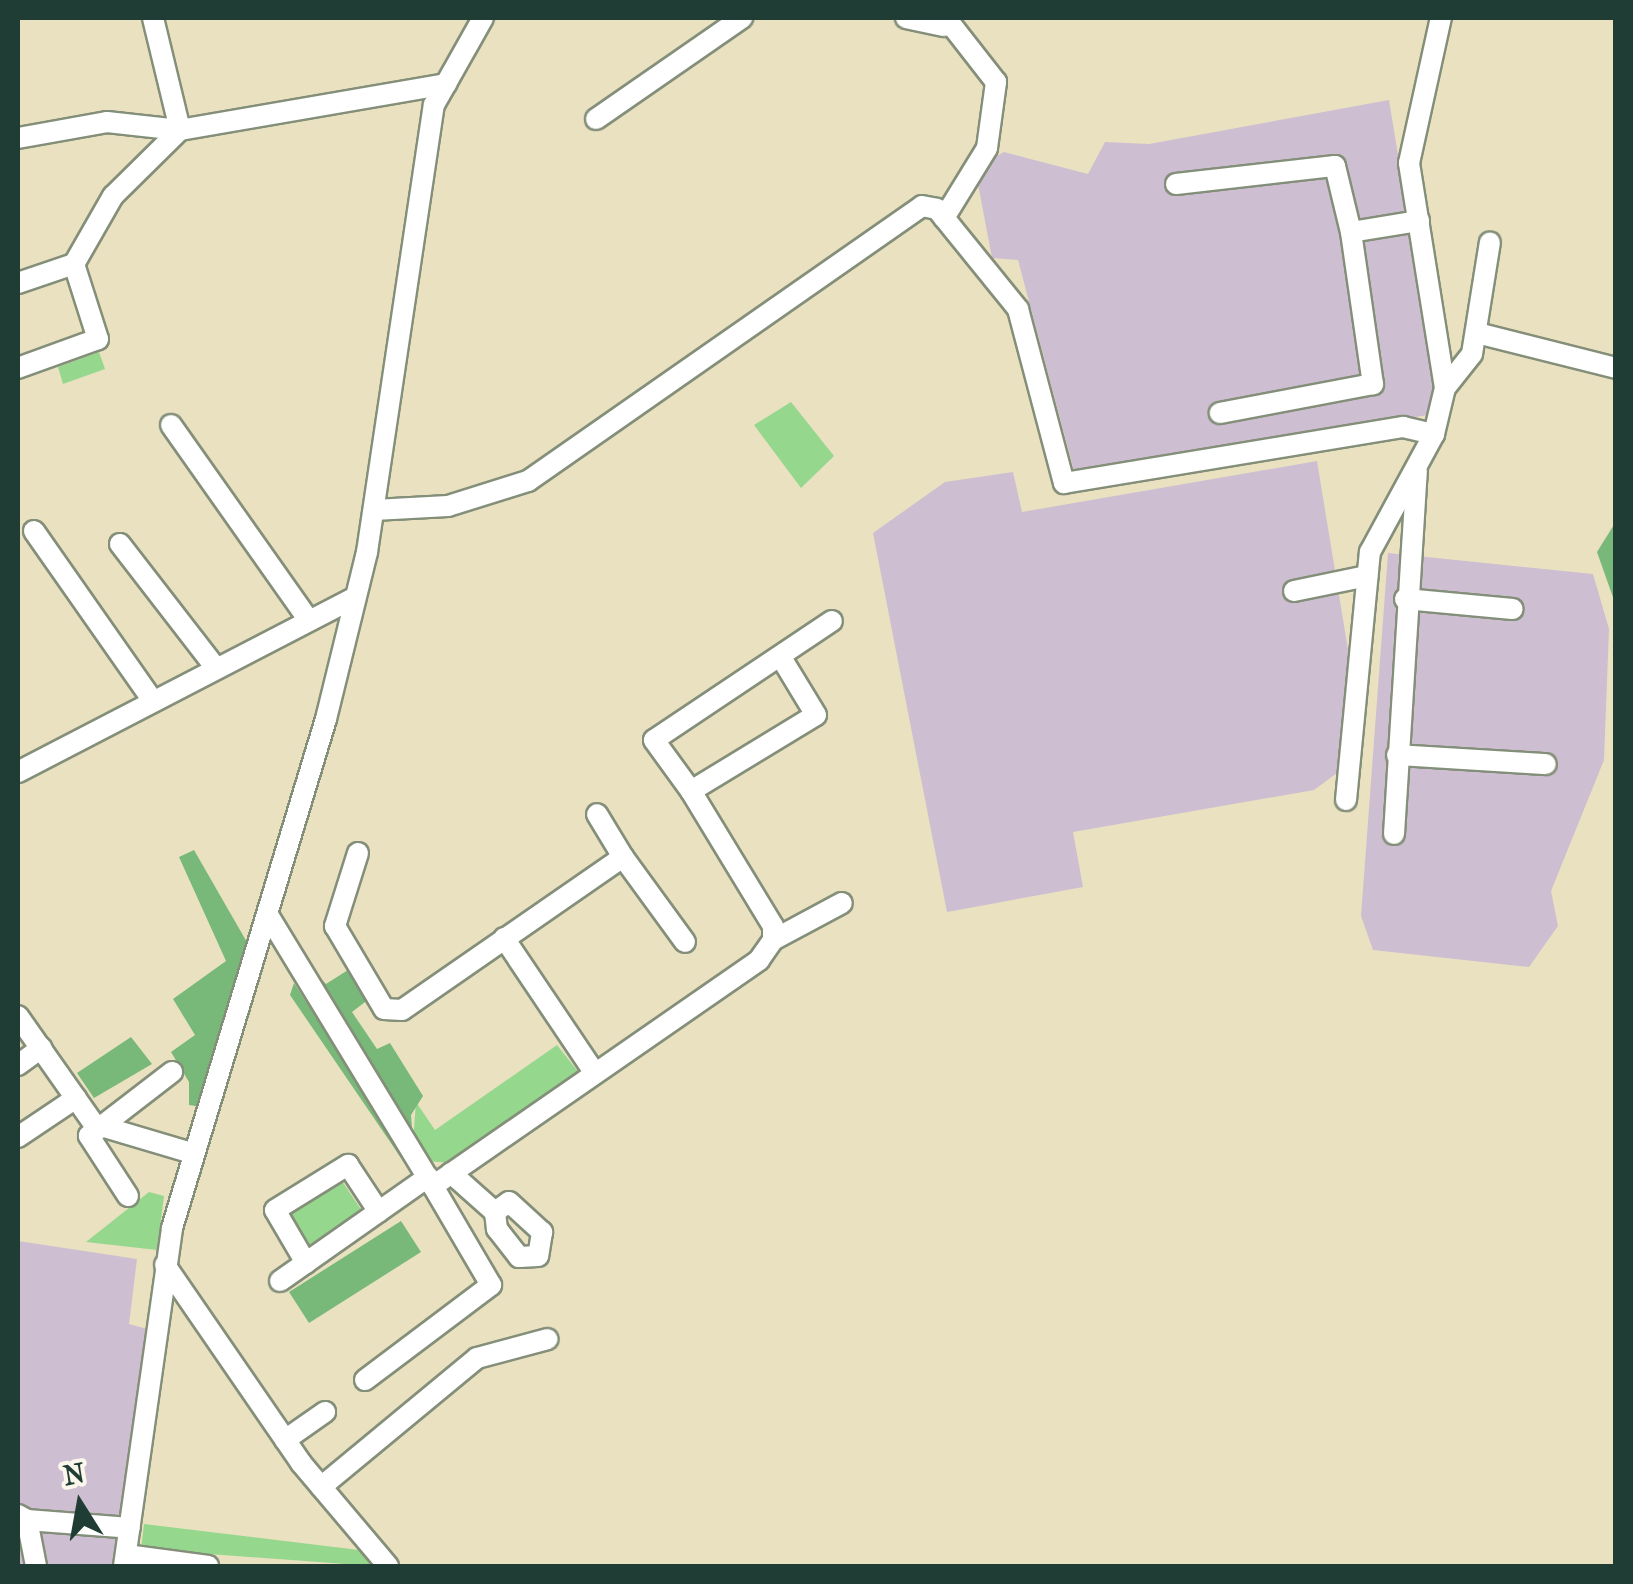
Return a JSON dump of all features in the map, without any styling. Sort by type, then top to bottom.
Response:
[{"type":"street","points":[[153,18],[180,130]]},
{"type":"street","points":[[208,1566],[125,1561],[165,1265],[192,1152],[268,916],[355,597],[374,510],[422,162],[446,84],[482,18]]},
{"type":"street","points":[[596,119],[742,18]]},
{"type":"street","points":[[906,18],[945,22],[990,64],[996,82],[986,148],[944,218]]},
{"type":"street","points":[[1346,800],[1367,576],[1376,529],[1418,469],[1434,434],[1445,388],[1410,140],[1442,18]]},
{"type":"street","points":[[18,138],[107,122],[180,130],[446,84]]},
{"type":"street","points":[[18,283],[76,258],[113,196],[180,130]]},
{"type":"street","points":[[1176,184],[1335,166],[1351,232],[1372,384],[1220,413]]},
{"type":"street","points":[[374,510],[448,506],[528,482],[909,210],[937,209],[1018,309],[1064,484],[1403,427],[1434,434]]},
{"type":"street","points":[[1351,232],[1419,221]]},
{"type":"street","points":[[1445,388],[1466,369],[1477,333],[1490,242]]},
{"type":"street","points":[[18,368],[98,340],[76,258]]},
{"type":"street","points":[[1477,333],[1616,368]]},
{"type":"street","points":[[171,425],[308,620]]},
{"type":"street","points":[[1394,834],[1405,599],[1418,469]]},
{"type":"street","points":[[34,531],[153,702]]},
{"type":"street","points":[[120,544],[216,668]]},
{"type":"street","points":[[1294,591],[1367,576]]},
{"type":"street","points":[[18,772],[355,597]]},
{"type":"street","points":[[1405,599],[1513,609]]},
{"type":"street","points":[[773,940],[774,926],[691,791],[654,740],[782,659],[832,621]]},
{"type":"street","points":[[691,791],[816,715],[782,659]]},
{"type":"street","points":[[1398,755],[1546,764]]},
{"type":"street","points":[[597,814],[684,942]]},
{"type":"street","points":[[358,854],[335,926],[384,1009],[402,1010],[623,857]]},
{"type":"street","points":[[280,1280],[379,1212],[451,1173],[588,1064],[759,960],[773,940],[842,904]]},
{"type":"street","points":[[268,916],[491,1285],[365,1380]]},
{"type":"street","points":[[504,938],[588,1064]]},
{"type":"street","points":[[18,1016],[94,1124],[94,1147],[128,1196]]},
{"type":"street","points":[[18,1065],[41,1048]]},
{"type":"street","points":[[94,1124],[172,1072]]},
{"type":"street","points":[[18,1137],[76,1098]]},
{"type":"street","points":[[94,1124],[130,1131],[192,1152]]},
{"type":"street","points":[[306,1263],[275,1210],[348,1165],[379,1212]]},
{"type":"street","points":[[451,1173],[495,1212]]},
{"type":"street","points":[[165,1265],[285,1440],[388,1566]]},
{"type":"street","points":[[321,1486],[476,1358],[548,1339]]},
{"type":"street","points":[[285,1440],[325,1412]]},
{"type":"street","points":[[36,1566],[22,1518],[130,1528]]},
{"type":"shaded area","points":[[1389,100],[1437,393],[1428,415],[1074,471],[1018,260],[992,258],[975,168],[1004,152],[1088,174],[1105,142],[1149,144]]},
{"type":"shaded area","points":[[1317,461],[1349,656],[1341,770],[1314,790],[1073,832],[1083,887],[947,912],[873,533],[945,482],[1013,472],[1022,512]]},
{"type":"shaded area","points":[[1388,553],[1593,574],[1609,629],[1604,760],[1551,891],[1558,926],[1529,967],[1373,950],[1361,916]]},
{"type":"shaded area","points":[[18,1241],[137,1259],[129,1324],[147,1329],[115,1566],[18,1566]]},
{"type":"green space","points":[[99,352],[105,369],[63,384],[58,367]]},
{"type":"green space","points":[[791,402],[834,456],[801,488],[754,425]]},
{"type":"green space","points":[[1615,523],[1615,603],[1597,552]]},
{"type":"green space","points":[[194,850],[248,944],[202,1107],[189,1105],[189,1082],[171,1052],[195,1035],[173,999],[226,961],[179,857]]},
{"type":"green space","points":[[311,968],[326,984],[348,970],[369,999],[352,1012],[377,1049],[390,1043],[423,1096],[411,1115],[413,1142]]},
{"type":"green space","points":[[294,983],[414,1169],[410,1171],[290,995]]},
{"type":"green space","points":[[131,1037],[152,1064],[94,1098],[77,1073]]},
{"type":"green space","points":[[557,1045],[580,1074],[451,1163],[426,1161],[413,1142],[416,1102],[435,1130]]},
{"type":"green space","points":[[342,1181],[364,1214],[310,1250],[288,1216]]},
{"type":"green space","points":[[149,1192],[164,1196],[157,1250],[86,1242]]},
{"type":"green space","points":[[401,1221],[421,1252],[309,1323],[289,1292]]},
{"type":"green space","points":[[144,1524],[359,1550],[373,1566],[141,1549]]}]
